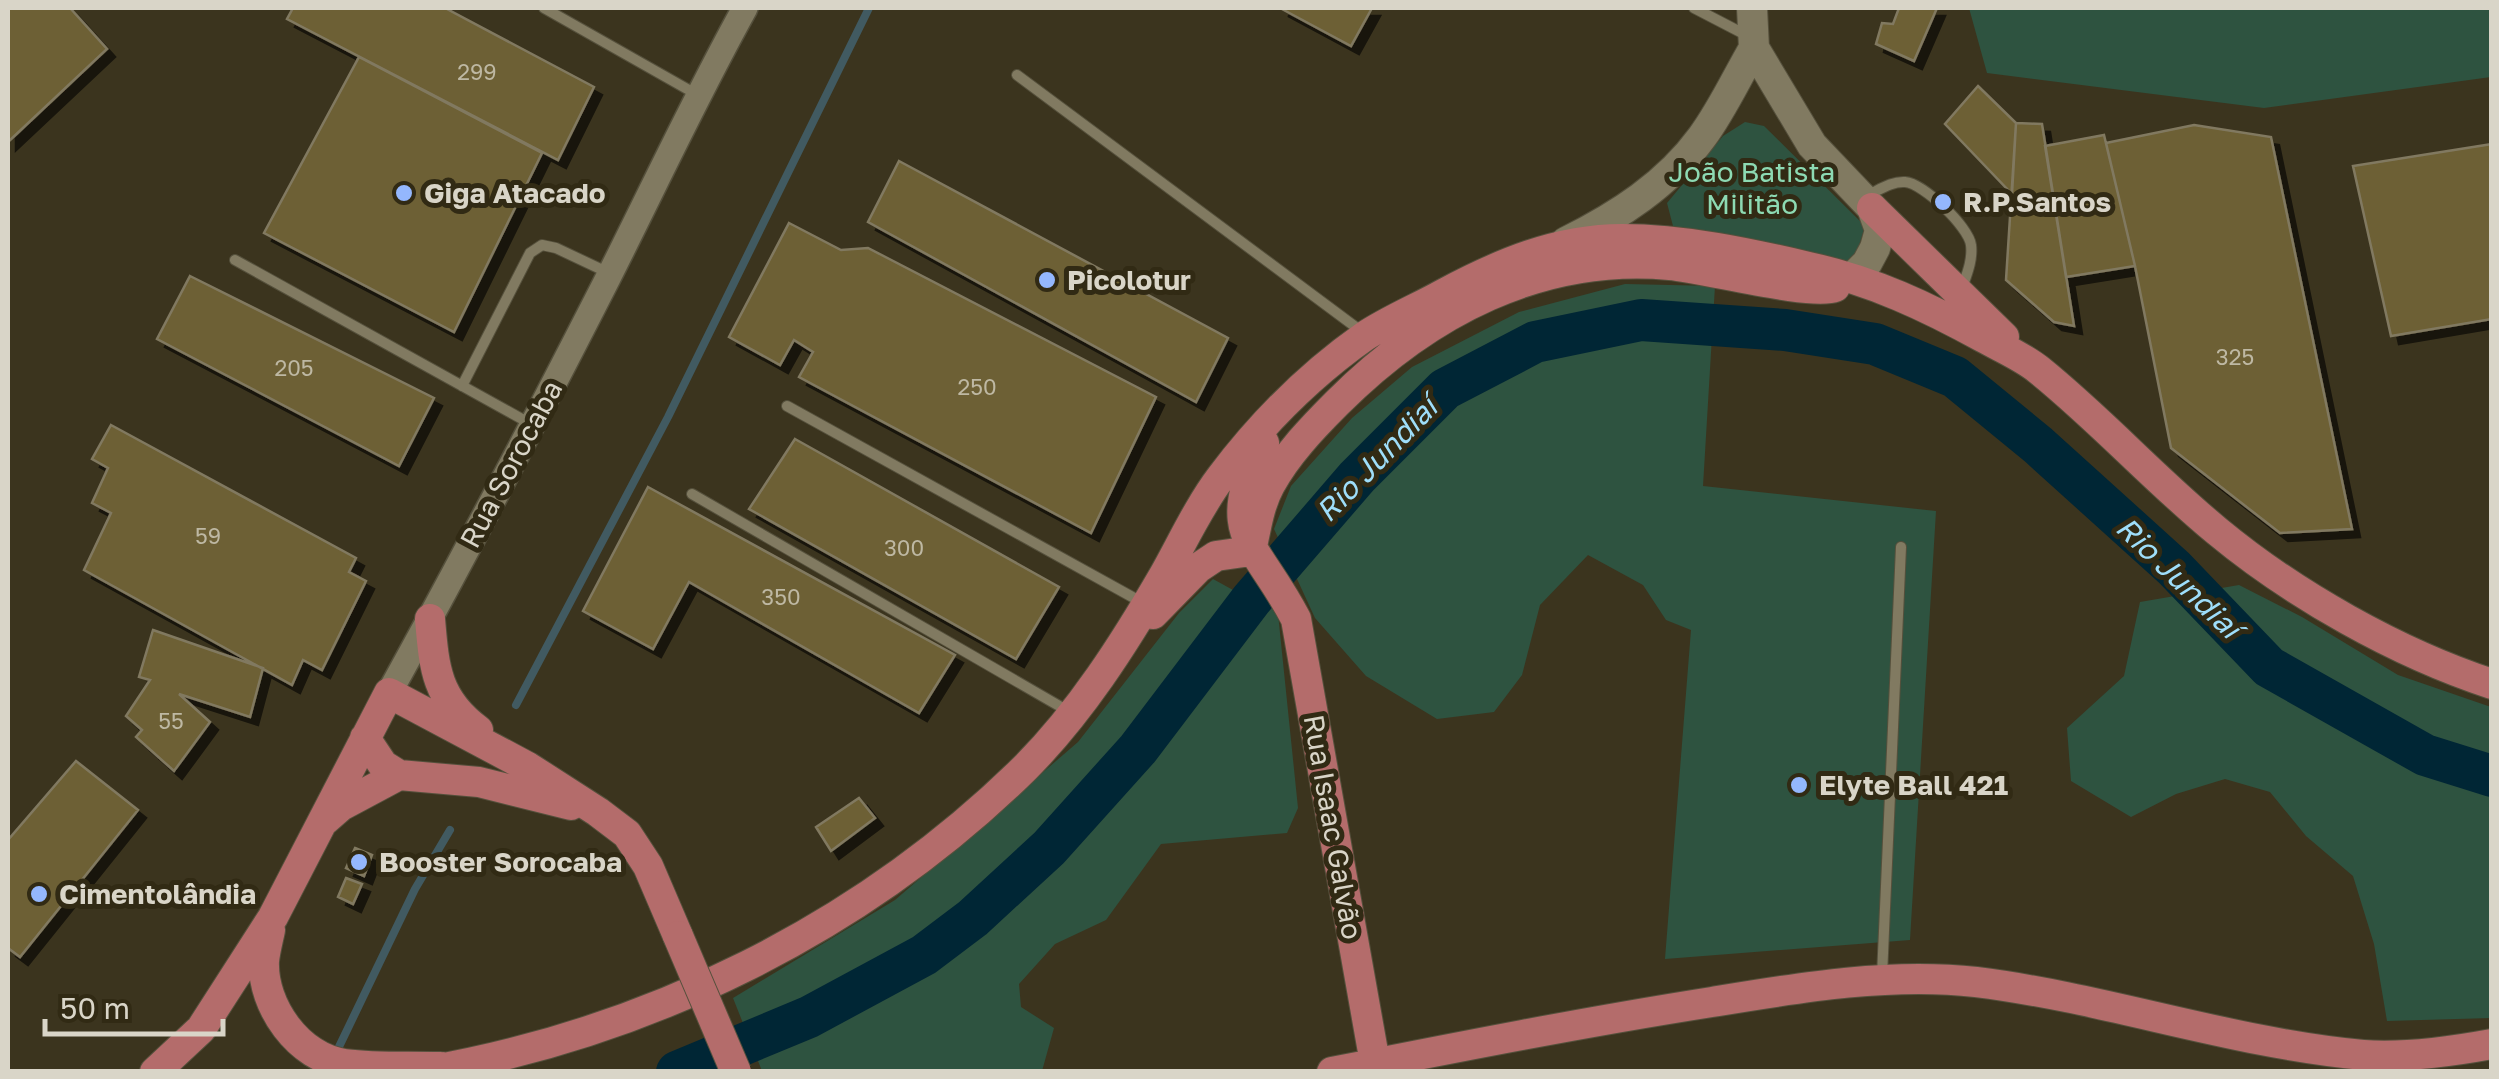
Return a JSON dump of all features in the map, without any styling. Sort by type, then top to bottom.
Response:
[{"type":"main road","points":[[1752,8],[1753,43],[1812,145],[2035,366],[2220,534],[2294,588],[2396,643],[2492,684]]},
{"type":"main road","points":[[1560,246],[1607,222],[1648,194],[1702,138],[1753,43]]},
{"type":"main road","points":[[1256,557],[1268,488],[1314,427],[1402,344],[1453,312],[1512,284],[1561,270],[1617,263],[1672,265],[1830,289],[1852,278],[1875,248],[1880,230],[1867,202]]},
{"type":"main road","points":[[273,918],[264,960],[266,981],[278,1015],[302,1044],[321,1058],[344,1064],[436,1069],[552,1042],[644,1014],[730,977],[912,864],[969,820],[1028,765],[1073,713],[1123,644],[1218,480],[1282,404],[1367,335],[1495,266],[1560,246],[1619,238],[1676,242],[1852,278],[1920,302],[2035,366]]},
{"type":"main road","points":[[1256,557],[1241,516],[1242,493],[1282,404]]},
{"type":"main road","points":[[1123,644],[1198,568],[1216,556],[1256,557]]},
{"type":"main road","name":"Rua Isaac Galvão","points":[[1256,557],[1296,618],[1376,1067]]},
{"type":"main road","points":[[430,620],[434,670],[446,694],[468,722],[528,768]]},
{"type":"main road","points":[[389,694],[528,768],[626,834],[648,866],[736,1072]]},
{"type":"main road","name":"Rua Sorocaba","points":[[273,918],[389,694]]},
{"type":"main road","points":[[365,738],[384,764],[399,775],[478,782],[598,812]]},
{"type":"main road","points":[[319,825],[341,806],[399,775]]},
{"type":"main road","points":[[155,1072],[201,1029],[273,918]]},
{"type":"main road","points":[[1332,1072],[1376,1067],[1657,1010],[1794,989],[1882,981],[1974,982],[2270,1042],[2367,1055],[2492,1044]]},
{"type":"street","name":"Rua Sorocaba","points":[[389,694],[610,274],[696,95],[745,8]]},
{"type":"lane","points":[[544,8],[696,95]]},
{"type":"lane","points":[[1694,8],[1753,43]]},
{"type":"lane","points":[[1017,75],[1367,335]]},
{"type":"lane","points":[[1867,202],[1898,181],[1912,183],[1968,230],[1972,246],[1970,264],[1960,294]]},
{"type":"lane","points":[[462,386],[530,252],[542,245],[556,248],[610,274]]},
{"type":"lane","points":[[235,260],[532,425]]},
{"type":"lane","points":[[788,406],[1146,604]]},
{"type":"lane","points":[[692,494],[1073,713]]},
{"type":"lane","points":[[1882,981],[1901,547]]},
{"type":"green space","points":[[1969,8],[2491,8],[2491,77],[2264,108],[1987,73]]},
{"type":"green space","name":"João Batista Militão","points":[[1745,122],[1764,126],[1865,226],[1849,264],[1673,226],[1667,203],[1723,136]]},
{"type":"green space","points":[[1625,284],[1715,286],[1703,486],[1936,511],[1910,940],[1665,959],[1691,630],[1666,620],[1643,585],[1588,555],[1540,605],[1522,675],[1494,712],[1437,719],[1366,676],[1315,618],[1274,529],[1291,486],[1352,418],[1412,367],[1519,312]]},
{"type":"green space","points":[[1213,579],[1277,604],[1298,808],[1287,833],[1161,844],[1106,920],[1055,944],[1019,984],[1021,1007],[1054,1028],[1042,1071],[762,1071],[733,998],[895,900],[1078,742],[1179,613]]},
{"type":"green space","points":[[2239,585],[2302,617],[2398,675],[2491,707],[2491,1018],[2387,1021],[2374,944],[2353,876],[2306,836],[2270,792],[2225,779],[2176,794],[2131,817],[2071,781],[2067,728],[2124,676],[2140,602]]},
{"type":"building","points":[[8,8],[70,8],[107,49],[8,142]]},
{"type":"building","points":[[293,8],[445,8],[594,87],[558,160],[287,19]]},
{"type":"building","points":[[1280,8],[1372,8],[1351,46]]},
{"type":"building","points":[[1899,8],[1937,8],[1914,61],[1876,44],[1882,23],[1893,24]]},
{"type":"building","name":"Giga Atacado","points":[[359,57],[542,153],[454,332],[264,233]]},
{"type":"building","points":[[1978,86],[2016,123],[2012,194],[1945,124]]},
{"type":"building","points":[[2016,123],[2042,124],[2074,326],[2054,322],[2006,280]]},
{"type":"building","points":[[2194,125],[2271,137],[2352,529],[2280,533],[2171,448],[2106,143]]},
{"type":"building","points":[[2104,135],[2135,266],[2066,277],[2045,146]]},
{"type":"building","points":[[2492,144],[2492,319],[2391,336],[2353,166]]},
{"type":"building","name":"Picolotur","points":[[899,161],[1228,338],[1196,402],[868,222]]},
{"type":"building","points":[[789,223],[841,250],[868,248],[1156,397],[1091,533],[799,377],[813,352],[794,340],[780,365],[729,337]]},
{"type":"building","points":[[190,276],[434,398],[399,466],[157,339]]},
{"type":"building","points":[[111,425],[356,558],[349,572],[366,581],[322,670],[303,660],[292,685],[84,570],[111,513],[92,503],[108,468],[92,459]]},
{"type":"building","points":[[795,439],[1059,587],[1016,659],[749,509]]},
{"type":"building","points":[[648,487],[955,655],[919,713],[689,582],[653,649],[583,611]]},
{"type":"building","points":[[153,630],[263,668],[250,717],[179,694],[210,722],[174,771],[136,737],[142,730],[126,716],[150,680],[139,677]]},
{"type":"building","name":"Cimentolândia","points":[[76,761],[138,810],[20,957],[8,948],[8,840]]},
{"type":"building","points":[[859,798],[875,818],[831,851],[816,827]]},
{"type":"building","name":"Booster Sorocaba","points":[[355,848],[372,855],[364,876],[346,868]]},
{"type":"building","points":[[346,878],[362,884],[353,904],[338,897]]},
{"type":"waterway","points":[[516,705],[668,417],[869,8]]},
{"type":"waterway","name":"Rio Jundiaí","points":[[677,1072],[809,1017],[924,955],[973,918],[1049,848],[1138,749],[1251,600],[1357,477],[1445,389],[1535,342],[1641,320],[1785,330],[1875,344],[1955,377],[2038,445],[2174,568],[2269,667],[2425,755],[2492,776]]},
{"type":"waterway","points":[[336,1053],[415,889],[450,830]]},
{"type":"place","name":"Giga Atacado","points":[[404,193]]},
{"type":"place","name":"R.P.Santos","points":[[1943,202]]},
{"type":"place","name":"Picolotur","points":[[1047,280]]},
{"type":"place","name":"Elyte Ball 421","points":[[1799,785]]},
{"type":"place","name":"Booster Sorocaba","points":[[359,862]]},
{"type":"place","name":"Cimentolândia","points":[[39,894]]}]
